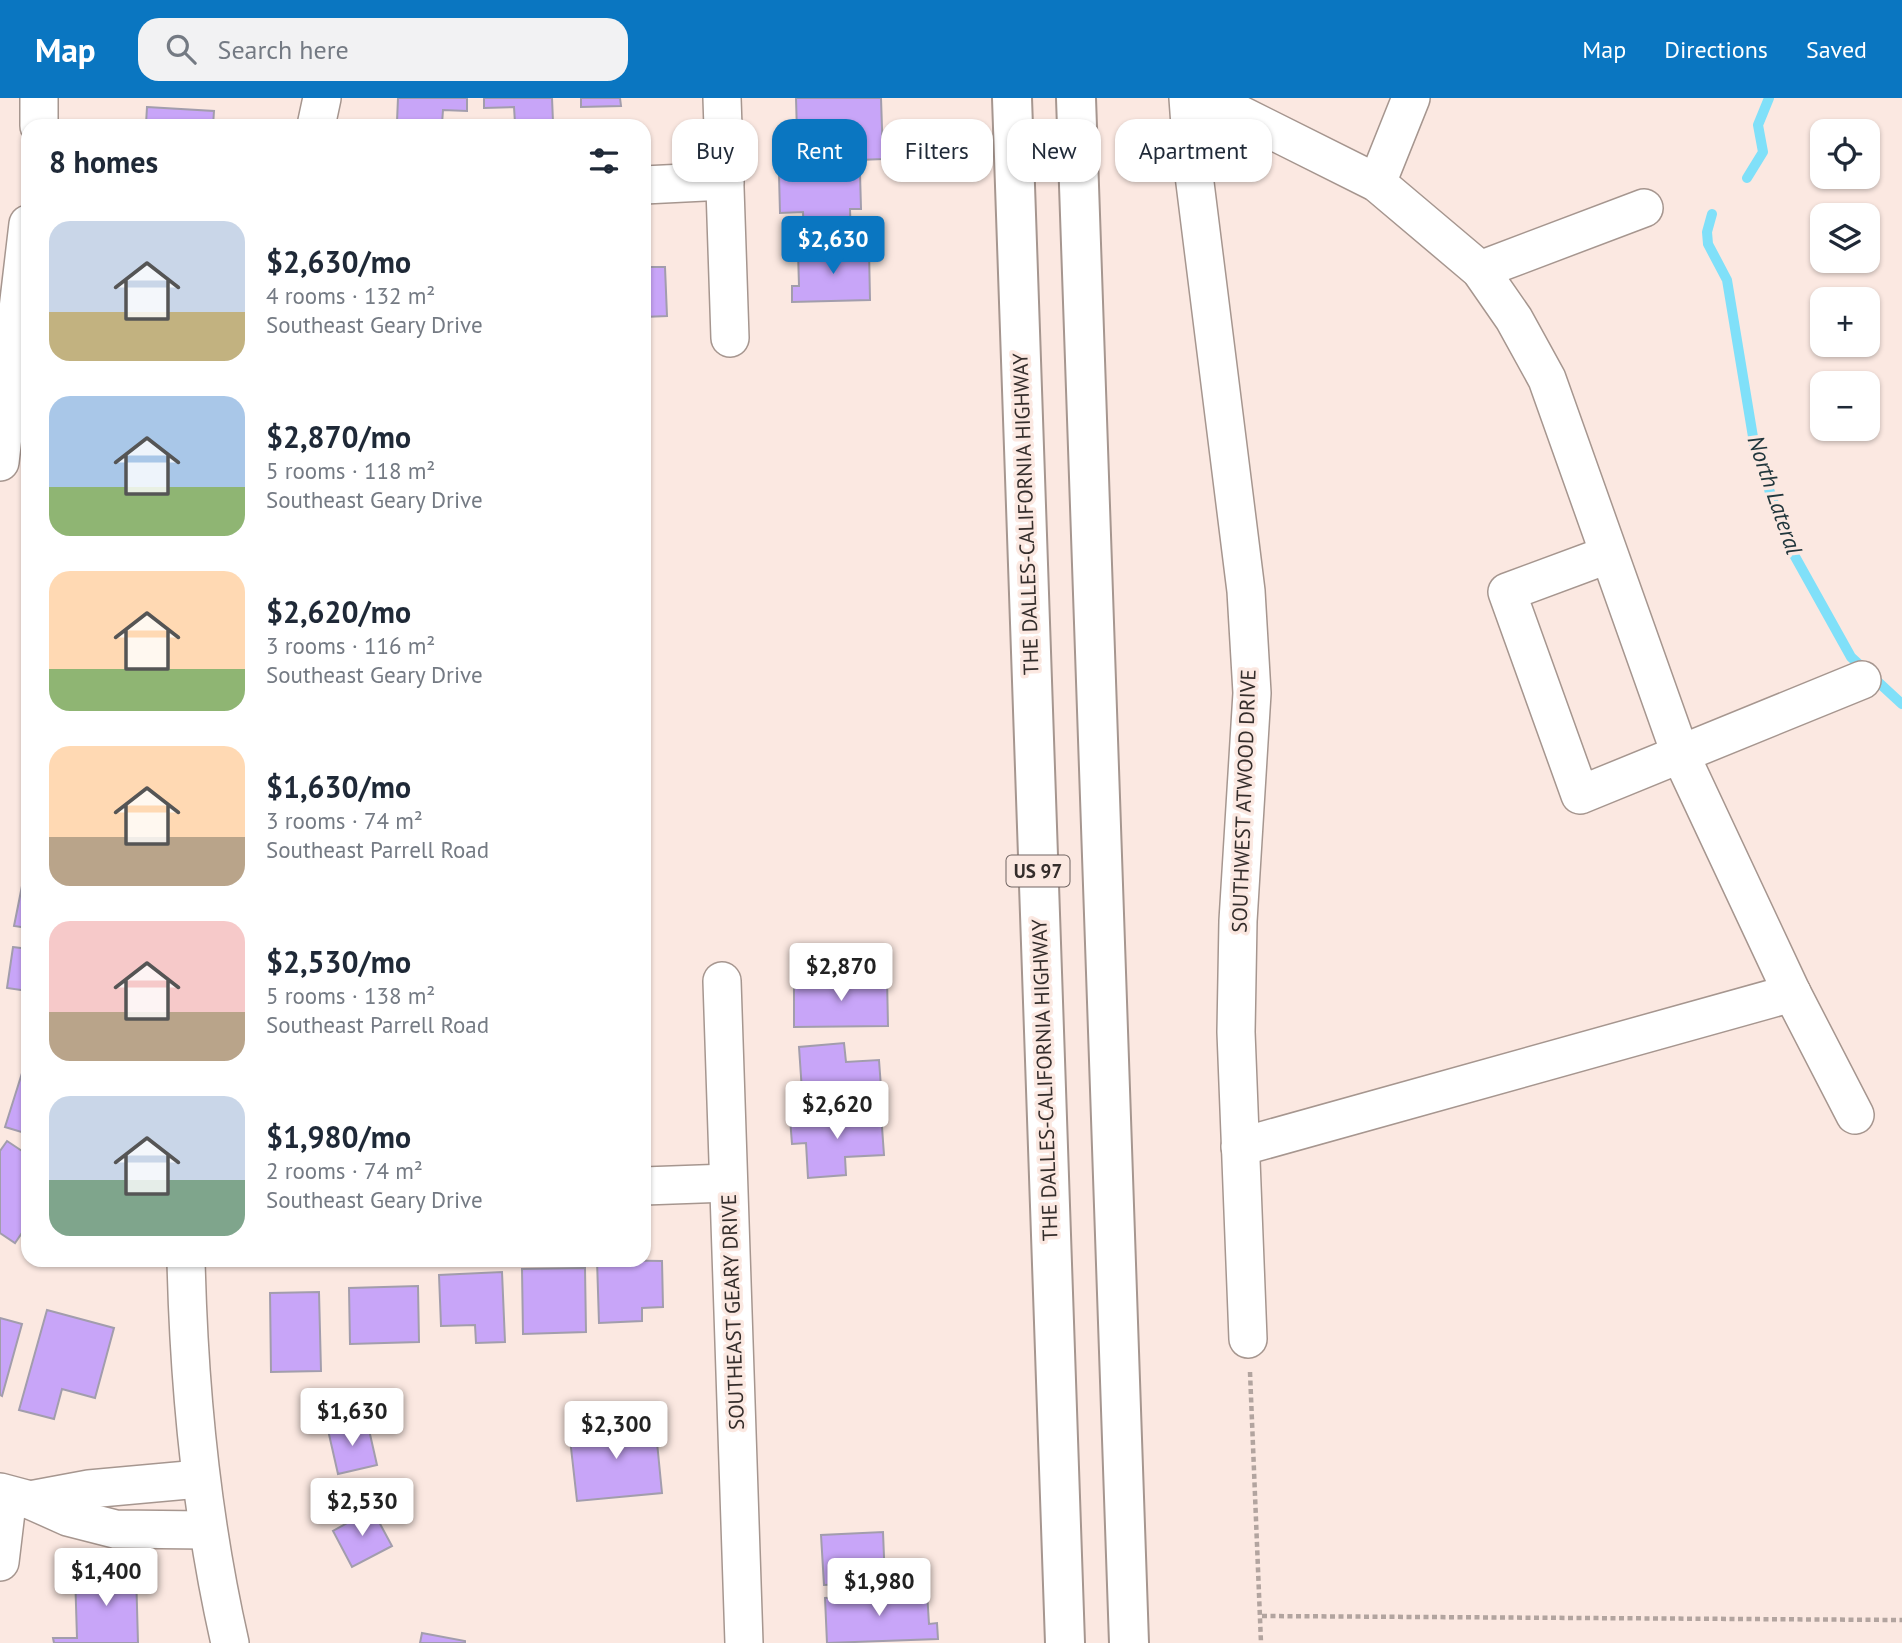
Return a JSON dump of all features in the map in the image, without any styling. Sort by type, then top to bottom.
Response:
[{"type":"highway","name":"THE DALLES-CALIFORNIA HIGHWAY","points":[[1012,98],[1065,1643]]},
{"type":"highway","points":[[1076,98],[1129,1643]]},
{"type":"street","points":[[38,119],[39,98]]},
{"type":"street","points":[[318,119],[322,98]]},
{"type":"street","points":[[722,98],[723,119]]},
{"type":"street","name":"SOUTHWEST ATWOOD DRIVE","points":[[1188,98],[1193,167],[1246,592],[1252,692],[1238,921],[1236,1032],[1248,1339]]},
{"type":"street","points":[[1207,98],[1377,183],[1479,270],[1514,319],[1547,379],[1607,555],[1681,756],[1792,993],[1855,1115]]},
{"type":"street","points":[[1377,183],[1411,98]]},
{"type":"street","points":[[651,185],[705,182]]},
{"type":"street","points":[[725,182],[730,338]]},
{"type":"street","points":[[1479,270],[1644,208]]},
{"type":"street","points":[[0,462],[10,289],[21,249]]},
{"type":"street","points":[[1607,555],[1507,592],[1580,795],[1862,680]]},
{"type":"street","name":"SOUTHEAST GEARY DRIVE","points":[[722,981],[744,1643]]},
{"type":"street","points":[[1240,1147],[1792,993]]},
{"type":"street","points":[[651,1186],[728,1183]]},
{"type":"street","points":[[186,1267],[190,1370],[200,1479],[206,1530],[230,1643]]},
{"type":"street","points":[[12,1496],[200,1479]]},
{"type":"street","points":[[12,1496],[68,1517],[115,1528],[206,1530]]},
{"type":"street","points":[[0,1562],[12,1496]]},
{"type":"path","points":[[1248,1339],[1262,1616],[1261,1643]]},
{"type":"path","points":[[1262,1616],[1902,1620]]},
{"type":"building","points":[[398,98],[467,98],[467,111],[443,110],[442,119],[397,119]]},
{"type":"building","points":[[484,98],[552,98],[553,119],[515,119],[514,107],[484,108]]},
{"type":"building","points":[[581,98],[620,98],[621,106],[581,107]]},
{"type":"building","points":[[796,98],[881,98],[881,159],[867,160],[867,119],[797,119]]},
{"type":"building","points":[[147,107],[214,111],[213,119],[146,119]]},
{"type":"building","points":[[779,182],[860,182],[861,209],[850,209],[851,240],[804,241],[803,212],[780,213]]},
{"type":"building","points":[[869,250],[870,300],[792,302],[792,286],[799,286],[798,252]]},
{"type":"building","points":[[651,267],[665,267],[667,316],[651,317]]},
{"type":"building","points":[[21,891],[21,927],[14,926]]},
{"type":"building","points":[[13,947],[21,948],[21,990],[7,988]]},
{"type":"building","points":[[887,978],[888,1026],[794,1027],[794,979]]},
{"type":"building","points":[[844,1043],[846,1062],[879,1060],[882,1101],[803,1106],[799,1047]]},
{"type":"building","points":[[21,1076],[21,1132],[5,1127]]},
{"type":"building","points":[[881,1113],[884,1155],[845,1157],[846,1175],[808,1178],[806,1143],[792,1144],[790,1118]]},
{"type":"building","points":[[7,1141],[21,1150],[21,1234],[15,1243],[0,1233],[0,1151]]},
{"type":"building","points":[[651,1261],[662,1261],[663,1307],[642,1308],[642,1321],[599,1323],[597,1267],[651,1267]]},
{"type":"building","points":[[585,1268],[586,1332],[523,1334],[522,1269]]},
{"type":"building","points":[[502,1272],[505,1342],[476,1343],[475,1325],[441,1326],[439,1275]]},
{"type":"building","points":[[418,1286],[419,1342],[350,1344],[349,1288]]},
{"type":"building","points":[[319,1292],[321,1371],[271,1372],[270,1293]]},
{"type":"building","points":[[47,1310],[114,1328],[95,1398],[62,1389],[54,1419],[19,1410]]},
{"type":"building","points":[[0,1318],[22,1324],[2,1396],[0,1395]]},
{"type":"building","points":[[367,1421],[377,1465],[338,1474],[328,1430]]},
{"type":"building","points":[[655,1422],[662,1493],[577,1501],[569,1430]]},
{"type":"building","points":[[372,1509],[392,1546],[352,1567],[333,1531]]},
{"type":"building","points":[[883,1532],[885,1582],[824,1585],[821,1535]]},
{"type":"building","points":[[136,1571],[138,1643],[54,1643],[53,1638],[77,1638],[75,1573]]},
{"type":"building","points":[[927,1592],[929,1624],[937,1623],[938,1639],[827,1643],[825,1598]]},
{"type":"building","points":[[422,1633],[465,1641],[465,1643],[420,1643]]},
{"type":"waterway","name":"North Lateral","points":[[1747,178],[1763,152],[1758,125],[1769,98]]},
{"type":"waterway","name":"North Lateral","points":[[1712,214],[1707,232],[1708,244],[1727,280],[1755,449],[1788,544],[1851,657],[1902,704]]}]
